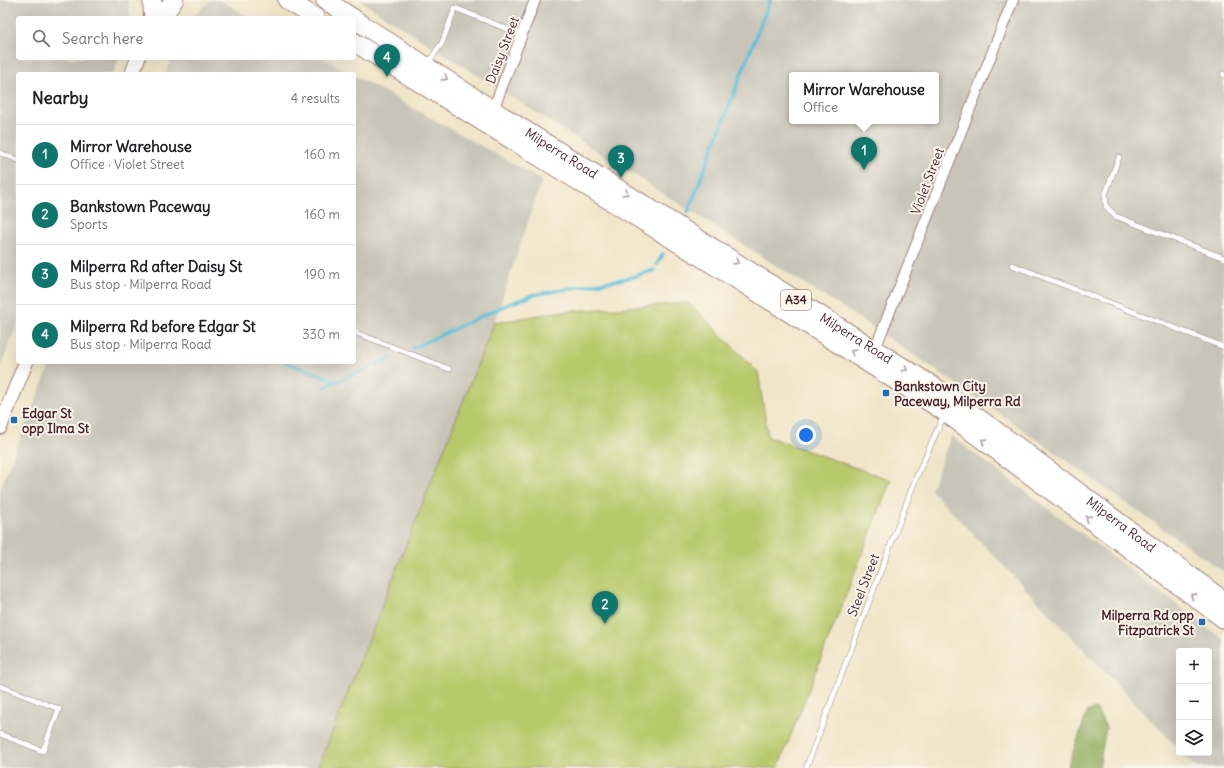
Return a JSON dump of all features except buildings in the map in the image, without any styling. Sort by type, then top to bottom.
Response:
[{"type":"highway","points":[[287,0],[313,16]]},
{"type":"highway","name":"Milperra Road","points":[[325,0],[350,16]]},
{"type":"highway","name":"Milperra Road","points":[[356,20],[493,110],[941,391],[1224,601]]},
{"type":"highway","name":"Milperra Road","points":[[356,43],[738,280],[945,412],[1224,619]]},
{"type":"main road","points":[[133,72],[137,60]]},
{"type":"main road","points":[[143,72],[147,60]]},
{"type":"main road","points":[[0,427],[25,364]]},
{"type":"street","name":"Daisy Street","points":[[493,110],[535,0]]},
{"type":"street","name":"Violet Street","points":[[875,349],[1013,0]]},
{"type":"lane","points":[[426,66],[442,43],[455,8],[522,35]]},
{"type":"lane","points":[[0,153],[16,159]]},
{"type":"lane","points":[[1118,157],[1105,196],[1106,206],[1115,216],[1224,258]]},
{"type":"lane","points":[[1012,265],[1224,347]]},
{"type":"lane","points":[[356,333],[449,369]]},
{"type":"lane","name":"Steel Street","points":[[806,768],[916,478],[945,412]]},
{"type":"lane","points":[[0,686],[59,708],[43,751],[0,734]]},
{"type":"shaded area","points":[[0,0],[128,0],[131,16],[16,16],[16,60],[118,60],[114,72],[16,72],[16,327],[0,369]]},
{"type":"shaded area","points":[[210,0],[219,0],[247,16],[195,16]]},
{"type":"shaded area","points":[[359,0],[1224,0],[1224,572],[985,403],[857,317]]},
{"type":"shaded area","points":[[170,60],[327,60],[348,72],[166,72]]},
{"type":"shaded area","points":[[356,76],[542,180],[494,323],[318,768],[0,768],[0,489],[50,364],[356,364]]},
{"type":"shaded area","points":[[951,436],[1224,640],[1224,768],[1197,768],[1185,756],[1212,756],[1212,648],[1176,648],[1176,746],[931,490]]},
{"type":"green space","points":[[689,303],[758,372],[768,437],[891,480],[778,768],[318,768],[494,323],[556,312]]},
{"type":"green space","points":[[1096,709],[1106,727],[1099,768],[1067,768],[1088,711]]},
{"type":"waterway","points":[[688,212],[770,0]]},
{"type":"waterway","points":[[657,264],[663,254]]},
{"type":"waterway","points":[[413,348],[499,308],[533,295],[629,278],[654,270]]},
{"type":"waterway","points":[[325,387],[391,358]]},
{"type":"waterway","points":[[290,364],[336,381]]},
{"type":"place","name":"Milperra Rd before Edgar St","points":[[387,77]]},
{"type":"place","name":"Mirror Warehouse","points":[[864,170]]},
{"type":"place","name":"Milperra Rd after Daisy St","points":[[621,178]]},
{"type":"place","name":"Bankstown City Paceway, Milperra Rd","points":[[886,393]]},
{"type":"place","name":"Edgar St opp Ilma St","points":[[14,420]]},
{"type":"place","name":"Milperra Rd opp Fitzpatrick St","points":[[1202,622]]},
{"type":"place","name":"Bankstown Paceway","points":[[605,624]]}]
